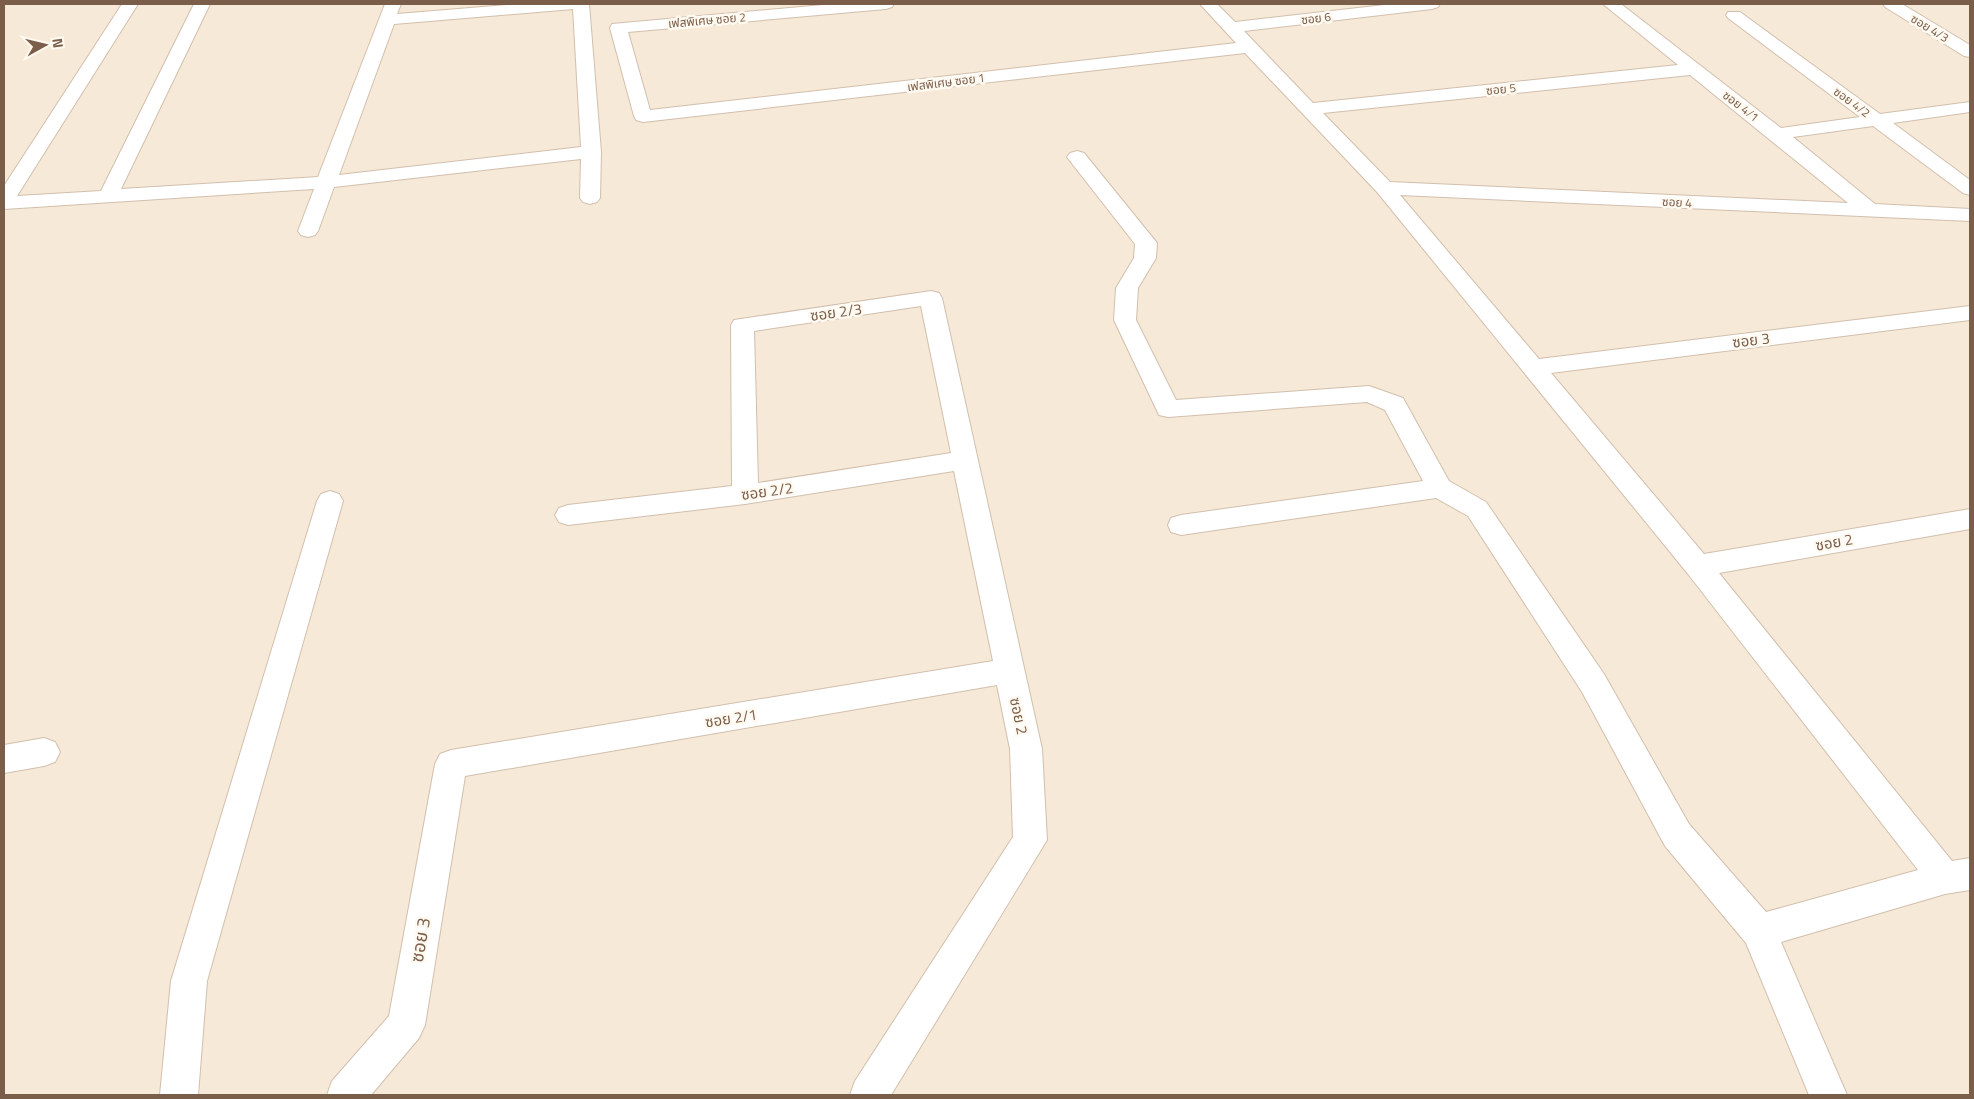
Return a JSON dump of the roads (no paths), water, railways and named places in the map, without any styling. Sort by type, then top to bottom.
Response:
[{"type":"street","points":[[4,202],[130,4]]},
{"type":"street","points":[[108,196],[202,4]]},
{"type":"street","points":[[308,231],[390,12],[574,4]]},
{"type":"street","points":[[581,4],[591,152],[590,198]]},
{"type":"street","name":"เฟสพิเศษ ซอย 2","points":[[644,116],[618,28],[886,4]]},
{"type":"street","points":[[1208,4],[1384,188],[1958,876],[1759,932]]},
{"type":"street","name":"ซอย 6","points":[[1230,28],[1432,4]]},
{"type":"street","name":"ซอย 4/1","points":[[1611,4],[1777,134],[1869,210]]},
{"type":"street","name":"ซอย 4/3","points":[[1891,4],[1970,52]]},
{"type":"street","name":"ซอย 4/2","points":[[1734,15],[1970,189]]},
{"type":"street","name":"เฟสพิเศษ ซอย 1","points":[[644,116],[1249,47]]},
{"type":"street","name":"ซอย 5","points":[[1309,109],[1693,69]]},
{"type":"street","points":[[1777,134],[1970,107]]},
{"type":"street","points":[[4,202],[327,182],[591,152]]},
{"type":"street","points":[[1077,157],[1146,243],[1145,258],[1127,288],[1125,320],[1168,409],[1369,394],[1394,404],[1440,488],[1477,509],[1592,683],[1677,835],[1759,932],[1828,1095]]},
{"type":"street","name":"ซอย 4","points":[[1384,188],[1970,215]]},
{"type":"street","name":"ซอย 2/3","points":[[745,494],[742,325],[931,298]]},
{"type":"street","name":"ซอย 2","points":[[869,1095],[1030,840],[1026,749],[931,298]]},
{"type":"street","name":"ซอย 3","points":[[1532,367],[1970,313]]},
{"type":"street","name":"ซอย 2/2","points":[[568,515],[745,494],[965,460]]},
{"type":"street","points":[[1180,525],[1440,488]]},
{"type":"street","points":[[178,1095],[189,981],[330,501]]},
{"type":"street","name":"ซอย 2","points":[[1698,566],[1970,519]]},
{"type":"street","name":"ซอย 2/1","points":[[451,764],[1010,672]]},
{"type":"street","points":[[4,759],[44,752]]},
{"type":"street","name":"ซอย 3","points":[[346,1095],[406,1025],[451,764]]}]
